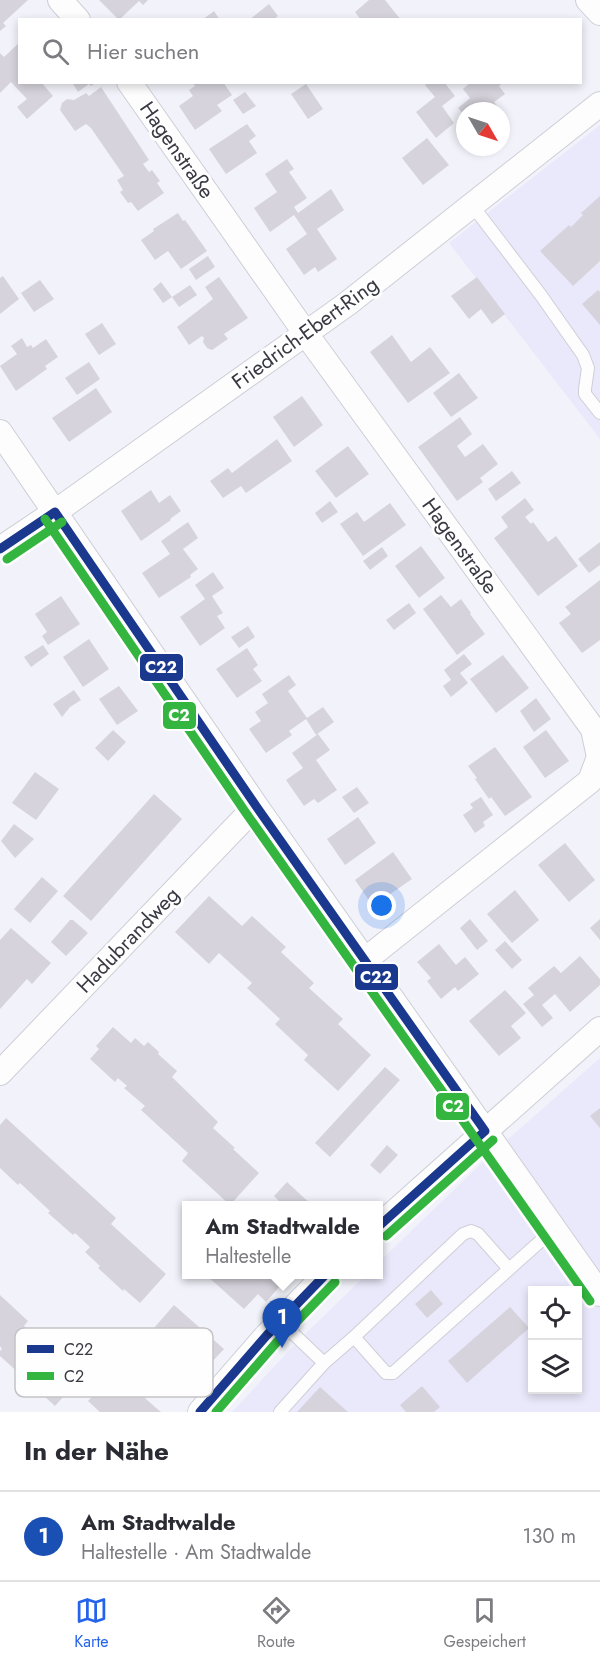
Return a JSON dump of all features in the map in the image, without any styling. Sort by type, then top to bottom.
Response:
[{"type":"street","points":[[60,0],[76,18]]},
{"type":"street","points":[[588,0],[600,13]]},
{"type":"street","name":"Hagenstraße","points":[[130,84],[306,334],[593,729],[599,757],[590,781],[365,960]]},
{"type":"street","name":"Friedrich-Ebert-Ring","points":[[0,549],[347,304],[600,104]]},
{"type":"street","points":[[0,432],[256,806],[600,1294]]},
{"type":"street","name":"Hadubrandweg","points":[[0,1073],[256,806]]},
{"type":"street","points":[[383,1223],[600,1029]]},
{"type":"street","points":[[210,1409],[280,1321],[322,1279]]},
{"type":"lane","points":[[472,205],[583,355],[588,368],[585,394],[600,413]]},
{"type":"lane","points":[[354,1337],[386,1373],[393,1373],[554,1229]]},
{"type":"lane","points":[[280,1412],[324,1364],[463,1234],[471,1231],[478,1234],[509,1269]]},
{"type":"lane","points":[[280,1321],[324,1364]]},
{"type":"shaded area","points":[[600,125],[600,439],[449,243]]},
{"type":"shaded area","points":[[600,1058],[600,1412],[232,1412],[298,1341],[362,1279],[383,1279],[383,1258],[490,1155]]},
{"type":"building","points":[[0,0],[28,0],[3,23],[6,26],[0,31]]},
{"type":"building","points":[[99,0],[148,0],[143,5],[139,1],[121,18],[117,18]]},
{"type":"building","points":[[369,0],[385,0],[399,18],[360,18],[355,12]]},
{"type":"building","points":[[269,4],[278,16],[276,18],[252,18]]},
{"type":"building","points":[[214,11],[219,18],[205,18]]},
{"type":"building","points":[[18,44],[18,84],[43,84],[53,96],[27,119],[17,107],[27,99],[11,82],[0,93],[0,53],[4,57]]},
{"type":"building","points":[[73,84],[89,84],[78,92]]},
{"type":"building","points":[[194,84],[224,84],[232,95],[217,105],[222,111],[195,130],[179,106],[193,96],[189,90],[195,86]]},
{"type":"building","points":[[306,84],[323,109],[308,119],[291,94]]},
{"type":"building","points":[[446,84],[455,96],[442,106],[454,123],[436,138],[416,112],[435,97],[425,85]]},
{"type":"building","points":[[469,84],[502,84],[499,86],[505,94],[494,102],[465,102],[470,98],[463,89]]},
{"type":"building","points":[[101,87],[149,160],[143,164],[149,172],[152,170],[160,181],[157,183],[164,193],[138,211],[120,192],[123,190],[117,180],[124,176],[91,128],[86,124],[75,131],[60,110],[62,103],[67,99],[74,100],[86,93],[89,96]]},
{"type":"building","points":[[245,92],[256,106],[243,114],[233,100]]},
{"type":"building","points":[[247,124],[256,136],[249,141],[257,153],[226,174],[209,149]]},
{"type":"building","points":[[427,138],[449,165],[423,185],[402,158]]},
{"type":"building","points":[[287,159],[294,169],[289,172],[307,198],[294,207],[298,213],[331,189],[344,210],[317,229],[337,259],[318,272],[315,267],[304,275],[286,249],[307,234],[294,215],[270,232],[254,208],[277,192],[265,174]]},
{"type":"building","points":[[600,196],[600,261],[573,286],[540,251],[569,225],[571,227],[583,215],[581,213]]},
{"type":"building","points":[[178,213],[207,251],[181,269],[168,251],[155,260],[141,240],[154,231],[153,229]]},
{"type":"building","points":[[208,256],[215,267],[196,280],[189,269]]},
{"type":"building","points":[[3,276],[19,299],[0,314],[0,278]]},
{"type":"building","points":[[219,277],[248,318],[224,334],[228,339],[212,350],[207,348],[202,336],[189,345],[177,327],[213,299],[205,287]]},
{"type":"building","points":[[477,277],[505,314],[492,324],[481,309],[469,319],[451,296]]},
{"type":"building","points":[[40,280],[54,299],[34,312],[21,293]]},
{"type":"building","points":[[161,282],[172,297],[163,303],[153,289]]},
{"type":"building","points":[[190,285],[197,295],[179,307],[172,297]]},
{"type":"building","points":[[598,290],[600,292],[600,325],[582,304]]},
{"type":"building","points":[[102,323],[116,344],[99,355],[85,334]]},
{"type":"building","points":[[392,335],[411,362],[430,347],[450,373],[408,403],[370,352]]},
{"type":"building","points":[[22,338],[27,347],[31,345],[33,348],[46,339],[58,357],[45,366],[47,369],[16,391],[0,366],[17,354],[11,346]]},
{"type":"building","points":[[89,362],[100,379],[77,395],[65,378]]},
{"type":"building","points":[[459,373],[478,398],[451,417],[433,393]]},
{"type":"building","points":[[96,388],[112,412],[69,442],[52,418]]},
{"type":"building","points":[[302,396],[323,425],[294,447],[273,417]]},
{"type":"building","points":[[460,417],[472,434],[457,446],[465,457],[483,444],[498,464],[480,478],[483,482],[457,501],[418,447]]},
{"type":"building","points":[[277,439],[292,461],[246,493],[241,486],[223,498],[210,481],[228,468],[232,473]]},
{"type":"building","points":[[348,446],[369,474],[336,498],[315,471]]},
{"type":"building","points":[[512,471],[521,483],[496,501],[488,489]]},
{"type":"building","points":[[151,490],[159,503],[170,495],[181,511],[141,541],[121,511]]},
{"type":"building","points":[[525,498],[534,510],[525,517],[531,524],[533,522],[548,542],[556,536],[578,566],[538,596],[494,538],[508,527],[501,517]]},
{"type":"building","points":[[330,501],[338,512],[322,523],[315,513]]},
{"type":"building","points":[[390,503],[406,525],[363,556],[340,524],[357,512],[364,522]]},
{"type":"building","points":[[188,522],[198,538],[183,549],[198,569],[190,575],[191,577],[159,598],[142,573],[170,554],[161,541]]},
{"type":"building","points":[[600,542],[600,565],[589,573],[578,559]]},
{"type":"building","points":[[421,546],[445,578],[419,598],[395,566]]},
{"type":"building","points":[[382,547],[388,556],[370,570],[363,561]]},
{"type":"building","points":[[213,572],[224,588],[212,596],[223,613],[217,616],[225,628],[200,646],[180,617],[205,599],[195,585]]},
{"type":"building","points":[[600,580],[600,640],[582,653],[559,623],[571,614],[565,607]]},
{"type":"building","points":[[441,595],[451,607],[461,599],[485,634],[457,655],[423,609]]},
{"type":"building","points":[[61,596],[80,624],[48,645],[42,636],[47,632],[35,614]]},
{"type":"building","points":[[409,603],[416,613],[394,630],[386,620]]},
{"type":"building","points":[[248,626],[255,637],[239,648],[231,637]]},
{"type":"building","points":[[89,639],[109,669],[83,687],[63,657]]},
{"type":"building","points":[[43,645],[49,654],[31,667],[24,657]]},
{"type":"building","points":[[247,648],[258,665],[253,669],[262,681],[237,698],[216,669]]},
{"type":"building","points":[[464,654],[472,664],[460,673],[468,683],[451,697],[443,686],[451,680],[444,670]]},
{"type":"building","points":[[503,655],[529,688],[496,713],[470,679]]},
{"type":"building","points":[[289,675],[296,685],[288,691],[307,718],[323,707],[334,722],[316,735],[306,719],[289,731],[292,735],[266,753],[249,729],[261,721],[255,712],[268,703],[262,694]]},
{"type":"building","points":[[119,686],[138,711],[117,725],[99,699]]},
{"type":"building","points":[[74,690],[81,700],[70,707],[62,717],[53,704]]},
{"type":"building","points":[[536,698],[551,719],[534,732],[520,711]]},
{"type":"building","points":[[113,730],[126,742],[108,761],[95,748]]},
{"type":"building","points":[[546,730],[569,761],[545,778],[523,747]]},
{"type":"building","points":[[318,734],[330,750],[316,760],[337,790],[318,803],[314,799],[304,806],[286,780],[303,768],[292,753]]},
{"type":"building","points":[[495,747],[532,797],[505,816],[491,797],[489,799],[468,766]]},
{"type":"building","points":[[35,772],[59,789],[36,820],[12,803]]},
{"type":"building","points":[[357,787],[369,803],[354,813],[342,797]]},
{"type":"building","points":[[154,794],[182,819],[91,921],[63,896]]},
{"type":"building","points":[[481,797],[493,815],[483,822],[485,826],[475,833],[463,815],[473,808],[470,804]]},
{"type":"building","points":[[358,817],[376,843],[345,865],[327,839]]},
{"type":"building","points":[[14,824],[34,839],[15,858],[1,841]]},
{"type":"building","points":[[565,843],[595,880],[569,902],[538,865]]},
{"type":"building","points":[[393,852],[412,879],[373,906],[355,880]]},
{"type":"building","points":[[42,877],[58,891],[30,923],[14,909]]},
{"type":"building","points":[[515,890],[539,920],[512,943],[487,914]]},
{"type":"building","points":[[209,896],[242,926],[252,916],[286,947],[281,952],[314,983],[309,988],[343,1019],[338,1024],[371,1055],[338,1091],[304,1060],[308,1055],[275,1024],[280,1019],[247,988],[252,983],[219,953],[209,964],[175,932]]},
{"type":"building","points":[[470,919],[488,941],[477,950],[460,928]]},
{"type":"building","points":[[600,919],[600,940],[590,928]]},
{"type":"building","points":[[70,920],[88,933],[66,956],[51,942]]},
{"type":"building","points":[[11,928],[51,963],[32,984],[27,979],[0,1009],[0,940]]},
{"type":"building","points":[[505,941],[522,960],[512,969],[495,950]]},
{"type":"building","points":[[439,944],[456,965],[465,957],[479,974],[458,991],[455,987],[441,999],[427,981],[431,978],[417,962]]},
{"type":"building","points":[[580,956],[600,979],[600,985],[570,1012],[555,994],[542,1005],[553,1018],[542,1027],[523,1004],[534,995],[528,988],[554,966],[561,973]]},
{"type":"building","points":[[505,990],[526,1013],[511,1026],[521,1038],[499,1056],[469,1021]]},
{"type":"building","points":[[113,1027],[131,1043],[135,1038],[144,1046],[148,1042],[177,1071],[172,1077],[218,1122],[213,1128],[259,1173],[234,1201],[226,1201],[182,1161],[188,1153],[141,1110],[145,1106],[124,1088],[127,1086],[118,1078],[115,1082],[90,1059],[99,1049],[96,1046]]},
{"type":"building","points":[[385,1067],[400,1080],[330,1157],[315,1143]]},
{"type":"building","points":[[600,1108],[600,1128],[590,1116]]},
{"type":"building","points":[[6,1118],[116,1218],[111,1224],[166,1274],[140,1303],[98,1268],[100,1266],[85,1252],[90,1247],[75,1233],[73,1235],[48,1213],[50,1211],[20,1183],[18,1185],[0,1168],[0,1125]]},
{"type":"building","points":[[387,1145],[398,1155],[380,1174],[370,1165]]},
{"type":"building","points":[[287,1182],[308,1201],[279,1201],[274,1196]]},
{"type":"building","points":[[210,1279],[272,1279],[280,1286],[266,1302],[258,1294],[244,1309]]},
{"type":"building","points":[[431,1290],[443,1304],[427,1318],[415,1304]]},
{"type":"building","points":[[0,1295],[28,1321],[24,1326],[26,1328],[15,1328],[15,1370],[0,1356],[2,1349],[0,1346]]},
{"type":"building","points":[[174,1305],[200,1328],[154,1328]]},
{"type":"building","points":[[510,1307],[528,1327],[467,1383],[448,1361]]},
{"type":"building","points":[[213,1339],[224,1349],[213,1361]]},
{"type":"building","points":[[422,1386],[440,1407],[434,1412],[406,1412],[400,1405]]},
{"type":"building","points":[[320,1387],[348,1412],[297,1412]]},
{"type":"building","points":[[45,1397],[63,1397],[55,1406]]},
{"type":"building","points":[[92,1397],[144,1397],[161,1412],[100,1412],[88,1401]]},
{"type":"transit line","name":"C22","points":[[55,512],[256,806],[485,1131]]},
{"type":"transit line","name":"C22","points":[[0,549],[55,512]]},
{"type":"transit line","name":"C2","points":[[45,519],[246,813],[590,1301]]},
{"type":"transit line","name":"C2","points":[[7,559],[62,522]]},
{"type":"transit line","name":"C22","points":[[383,1223],[485,1131]]},
{"type":"transit line","name":"C2","points":[[386,1236],[493,1140]]},
{"type":"transit line","name":"C22","points":[[200,1412],[267,1335],[321,1279]]},
{"type":"transit line","name":"C2","points":[[216,1412],[276,1343],[335,1282]]},
{"type":"place","name":"Am Stadtwalde","points":[[282,1348]]}]
